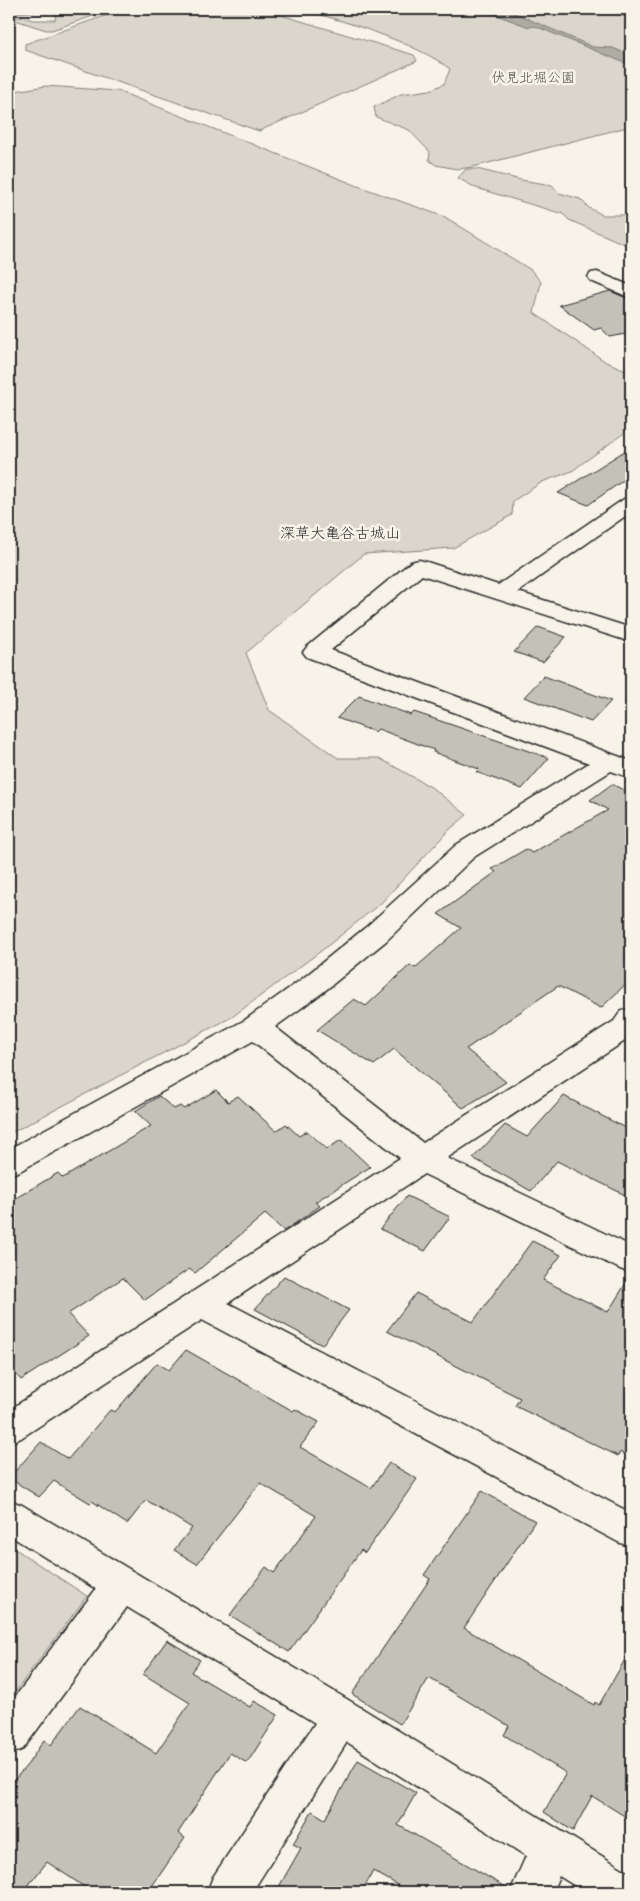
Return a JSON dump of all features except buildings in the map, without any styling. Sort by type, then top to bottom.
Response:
[{"type":"street","points":[[597,277],[631,292]]},
{"type":"street","points":[[503,592],[631,503]]},
{"type":"street","points":[[619,766],[315,652],[419,567],[503,592],[631,635]]},
{"type":"street","points":[[9,1162],[255,1027],[312,986],[376,934],[464,851],[619,766]]},
{"type":"street","points":[[9,1428],[629,1025]]},
{"type":"street","points":[[255,1027],[423,1160],[631,1260]]},
{"type":"street","points":[[201,1304],[631,1531]]},
{"type":"street","points":[[9,1516],[341,1717],[622,1892]]},
{"type":"street","points":[[9,1736],[121,1585]]},
{"type":"street","points":[[228,1892],[341,1717]]},
{"type":"street","points":[[531,1892],[552,1848]]},
{"type":"green space","points":[[9,9],[93,9],[99,14],[52,30],[46,30],[9,18],[23,17],[33,20],[55,20],[56,13],[54,11],[9,13]]},
{"type":"green space","points":[[124,9],[261,9],[414,55],[417,61],[259,131],[25,50],[25,44]]},
{"type":"green space","name":"伏見北堀公園","points":[[295,9],[613,9],[631,16],[631,126],[473,167],[457,169],[436,165],[429,160],[430,152],[409,130],[376,117],[374,107],[401,94],[430,90],[444,84],[450,69],[418,50],[398,41],[332,18]]},
{"type":"green space","points":[[46,86],[118,91],[358,186],[445,217],[531,270],[541,282],[534,313],[606,362],[631,372],[631,428],[572,471],[542,482],[513,501],[512,515],[453,548],[364,554],[246,653],[269,710],[338,758],[379,758],[431,787],[467,815],[448,831],[382,902],[325,948],[232,1017],[9,1134],[9,92]]},
{"type":"green space","points":[[466,169],[477,169],[521,180],[552,185],[559,193],[580,199],[589,208],[603,215],[631,215],[631,247],[569,220],[563,214],[476,188],[458,178]]},
{"type":"green space","points":[[9,1545],[87,1596],[9,1700]]},
{"type":"shaded area","points":[[480,9],[505,9],[593,47],[613,48],[631,56],[631,62],[625,63],[535,26],[529,27]]},
{"type":"district","name":"深草大亀谷古城山","points":[[340,533]]}]
